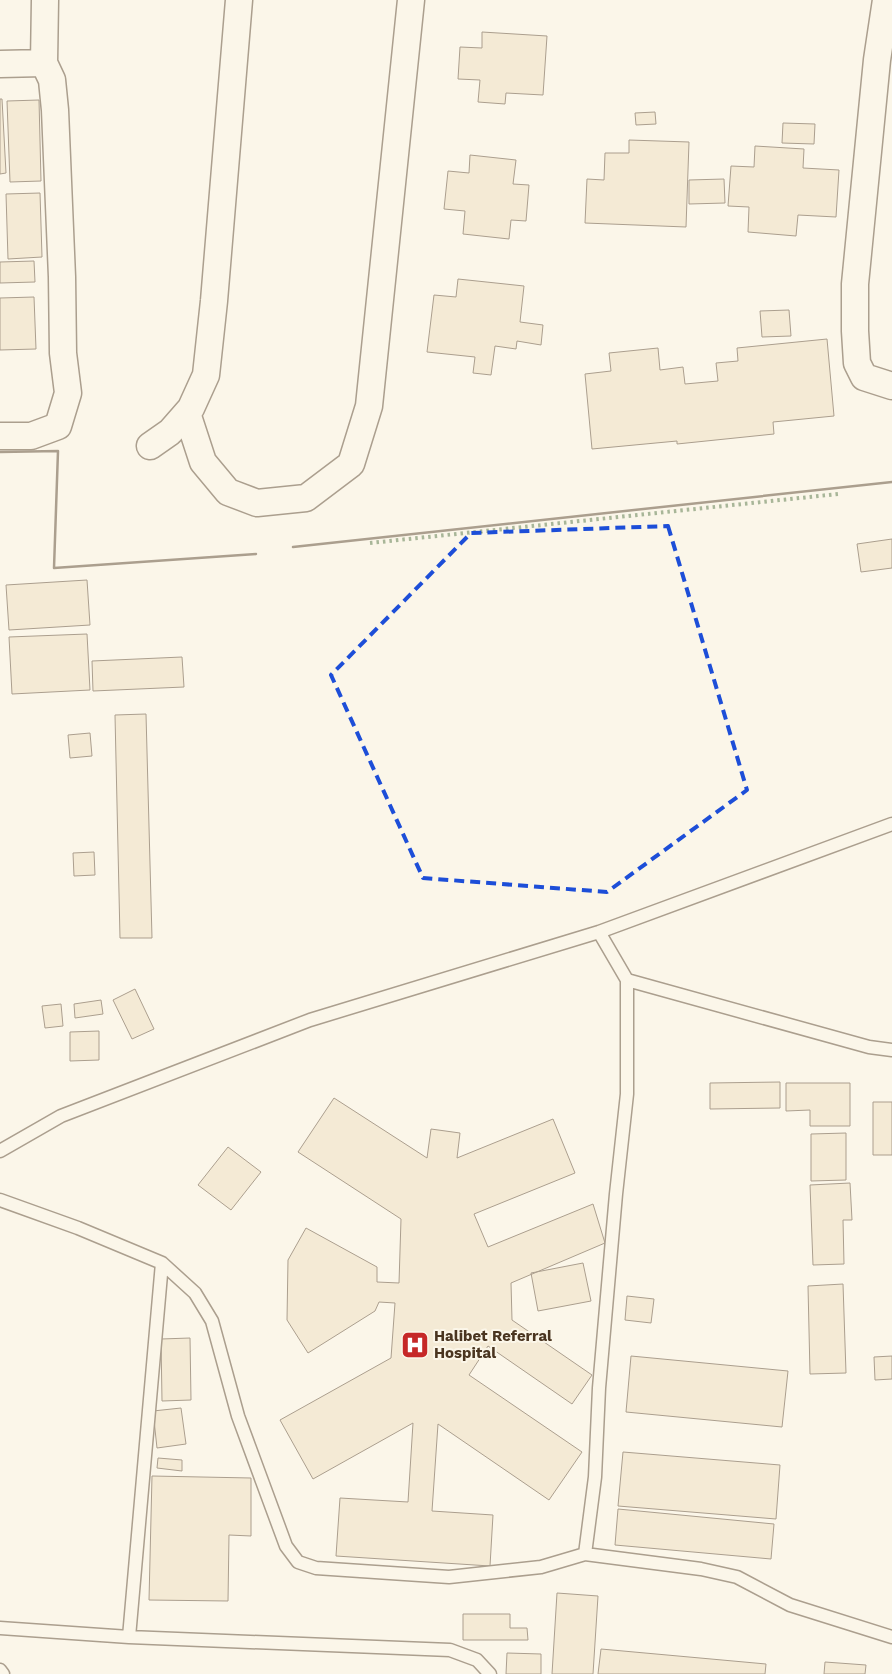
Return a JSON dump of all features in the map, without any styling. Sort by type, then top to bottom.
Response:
[{"type":"street","points":[[0,436],[31,436],[58,426],[68,393],[63,353],[62,277],[55,110],[52,80],[44,63],[45,0]]},
{"type":"street","points":[[150,446],[170,432],[191,408],[206,375],[215,292],[239,0]]},
{"type":"street","points":[[187,413],[203,462],[228,492],[256,503],[306,498],[351,464],[368,406],[411,0]]},
{"type":"street","points":[[886,0],[868,143],[855,284],[854,331],[857,363],[864,377],[892,386]]},
{"type":"street","points":[[0,64],[44,63]]},
{"type":"lane","points":[[0,1151],[61,1116],[310,1020],[598,932],[892,824]]},
{"type":"lane","points":[[585,1554],[594,1477],[599,1388],[627,1094],[627,980],[598,932]]},
{"type":"lane","points":[[627,980],[869,1048],[892,1050]]},
{"type":"lane","points":[[0,1200],[78,1228],[162,1263],[195,1293],[212,1321],[238,1416],[286,1546],[298,1562],[316,1568],[449,1577],[541,1567],[585,1554],[701,1569],[737,1577],[790,1605],[892,1637]]},
{"type":"lane","points":[[130,1637],[162,1263]]},
{"type":"lane","points":[[0,1628],[130,1637],[450,1650],[477,1660],[490,1674]]},
{"type":"lane","points":[[0,1670],[3,1674]]},
{"type":"highlighted area","points":[[668,526],[747,790],[607,892],[423,878],[331,675],[471,533]]},
{"type":"building","points":[[482,32],[547,36],[543,95],[506,93],[505,104],[478,102],[480,80],[458,79],[460,47],[482,48]]},
{"type":"building","points":[[0,99],[2,99],[6,173],[0,174]]},
{"type":"building","points":[[39,100],[41,181],[10,182],[7,101]]},
{"type":"building","points":[[655,112],[656,124],[636,125],[635,113]]},
{"type":"building","points":[[783,123],[815,124],[814,144],[782,143]]},
{"type":"building","points":[[629,140],[689,142],[686,227],[585,223],[587,179],[604,180],[605,153],[629,153]]},
{"type":"building","points":[[755,146],[804,149],[803,168],[839,170],[836,217],[798,215],[796,236],[748,232],[749,207],[728,206],[731,166],[754,167]]},
{"type":"building","points":[[470,155],[516,160],[513,184],[529,185],[526,221],[511,220],[509,239],[463,234],[465,211],[444,209],[448,171],[469,173]]},
{"type":"building","points":[[724,179],[725,203],[689,204],[689,180]]},
{"type":"building","points":[[40,193],[42,257],[8,259],[6,194]]},
{"type":"building","points":[[34,261],[35,282],[0,283],[0,262]]},
{"type":"building","points":[[458,279],[524,286],[520,322],[543,325],[541,345],[517,341],[516,349],[495,346],[491,375],[473,373],[475,357],[427,352],[434,295],[456,297]]},
{"type":"building","points":[[34,297],[36,349],[0,350],[0,298]]},
{"type":"building","points":[[789,310],[791,336],[762,337],[760,311]]},
{"type":"building","points":[[827,339],[834,416],[773,422],[774,434],[677,444],[677,441],[592,449],[585,374],[611,371],[609,353],[658,348],[660,370],[683,367],[685,384],[718,381],[716,363],[738,361],[737,348]]},
{"type":"building","points":[[892,539],[892,568],[861,572],[857,544]]},
{"type":"building","points":[[87,580],[90,625],[9,630],[6,585]]},
{"type":"building","points":[[87,634],[90,690],[12,694],[9,637]]},
{"type":"building","points":[[182,657],[184,687],[93,691],[92,661]]},
{"type":"building","points":[[146,714],[152,938],[120,938],[115,715]]},
{"type":"building","points":[[90,733],[92,756],[70,758],[68,735]]},
{"type":"building","points":[[94,852],[95,875],[74,876],[73,853]]},
{"type":"building","points":[[135,989],[154,1029],[132,1039],[113,1000]]},
{"type":"building","points":[[101,1000],[103,1014],[75,1018],[74,1004]]},
{"type":"building","points":[[61,1004],[63,1026],[45,1028],[42,1006]]},
{"type":"building","points":[[99,1031],[99,1060],[70,1061],[70,1032]]},
{"type":"building","points":[[780,1082],[780,1108],[710,1109],[710,1083]]},
{"type":"building","points":[[786,1083],[850,1083],[850,1126],[810,1126],[810,1110],[786,1111]]},
{"type":"building","name":"Halibet Referral Hospital","points":[[334,1098],[427,1158],[431,1129],[460,1133],[457,1158],[553,1119],[575,1173],[474,1214],[488,1247],[593,1204],[605,1243],[511,1283],[512,1320],[592,1375],[572,1404],[488,1346],[469,1375],[582,1452],[549,1500],[438,1424],[432,1511],[493,1515],[490,1566],[336,1556],[340,1498],[408,1502],[413,1423],[313,1479],[280,1420],[391,1358],[395,1303],[379,1302],[375,1311],[308,1353],[287,1320],[288,1260],[306,1228],[377,1267],[377,1282],[399,1283],[401,1219],[298,1152]]},
{"type":"building","points":[[873,1102],[892,1102],[892,1155],[873,1155]]},
{"type":"building","points":[[846,1133],[846,1180],[811,1181],[811,1134]]},
{"type":"building","points":[[228,1147],[261,1172],[231,1210],[198,1185]]},
{"type":"building","points":[[850,1183],[852,1220],[843,1220],[844,1264],[813,1265],[810,1185]]},
{"type":"building","points":[[583,1263],[591,1301],[538,1311],[531,1273]]},
{"type":"building","points":[[843,1284],[846,1373],[810,1374],[808,1286]]},
{"type":"building","points":[[627,1296],[654,1299],[651,1323],[625,1320]]},
{"type":"building","points":[[190,1338],[191,1400],[162,1401],[161,1339]]},
{"type":"building","points":[[631,1356],[788,1371],[782,1427],[626,1412]]},
{"type":"building","points":[[892,1356],[892,1379],[875,1380],[874,1357]]},
{"type":"building","points":[[181,1408],[186,1444],[157,1448],[153,1411]]},
{"type":"building","points":[[623,1452],[780,1465],[776,1519],[618,1506]]},
{"type":"building","points":[[158,1458],[182,1460],[182,1471],[157,1468]]},
{"type":"building","points":[[152,1476],[251,1478],[251,1536],[229,1535],[228,1601],[149,1600]]},
{"type":"building","points":[[618,1509],[774,1524],[771,1559],[615,1545]]},
{"type":"building","points":[[557,1593],[598,1596],[593,1674],[552,1674]]},
{"type":"building","points":[[463,1614],[510,1614],[510,1628],[527,1628],[528,1640],[463,1640]]},
{"type":"building","points":[[601,1649],[766,1664],[765,1674],[598,1674]]},
{"type":"building","points":[[507,1653],[541,1654],[541,1674],[506,1674]]},
{"type":"building","points":[[825,1662],[866,1665],[865,1674],[824,1674]]},
{"type":"hedge","points":[[370,543],[838,494]]},
{"type":"wall","points":[[0,452],[58,451],[54,568],[256,554]]},
{"type":"wall","points":[[293,547],[892,482]]},
{"type":"place","name":"Halibet Referral Hospital","points":[[415,1345]]}]
